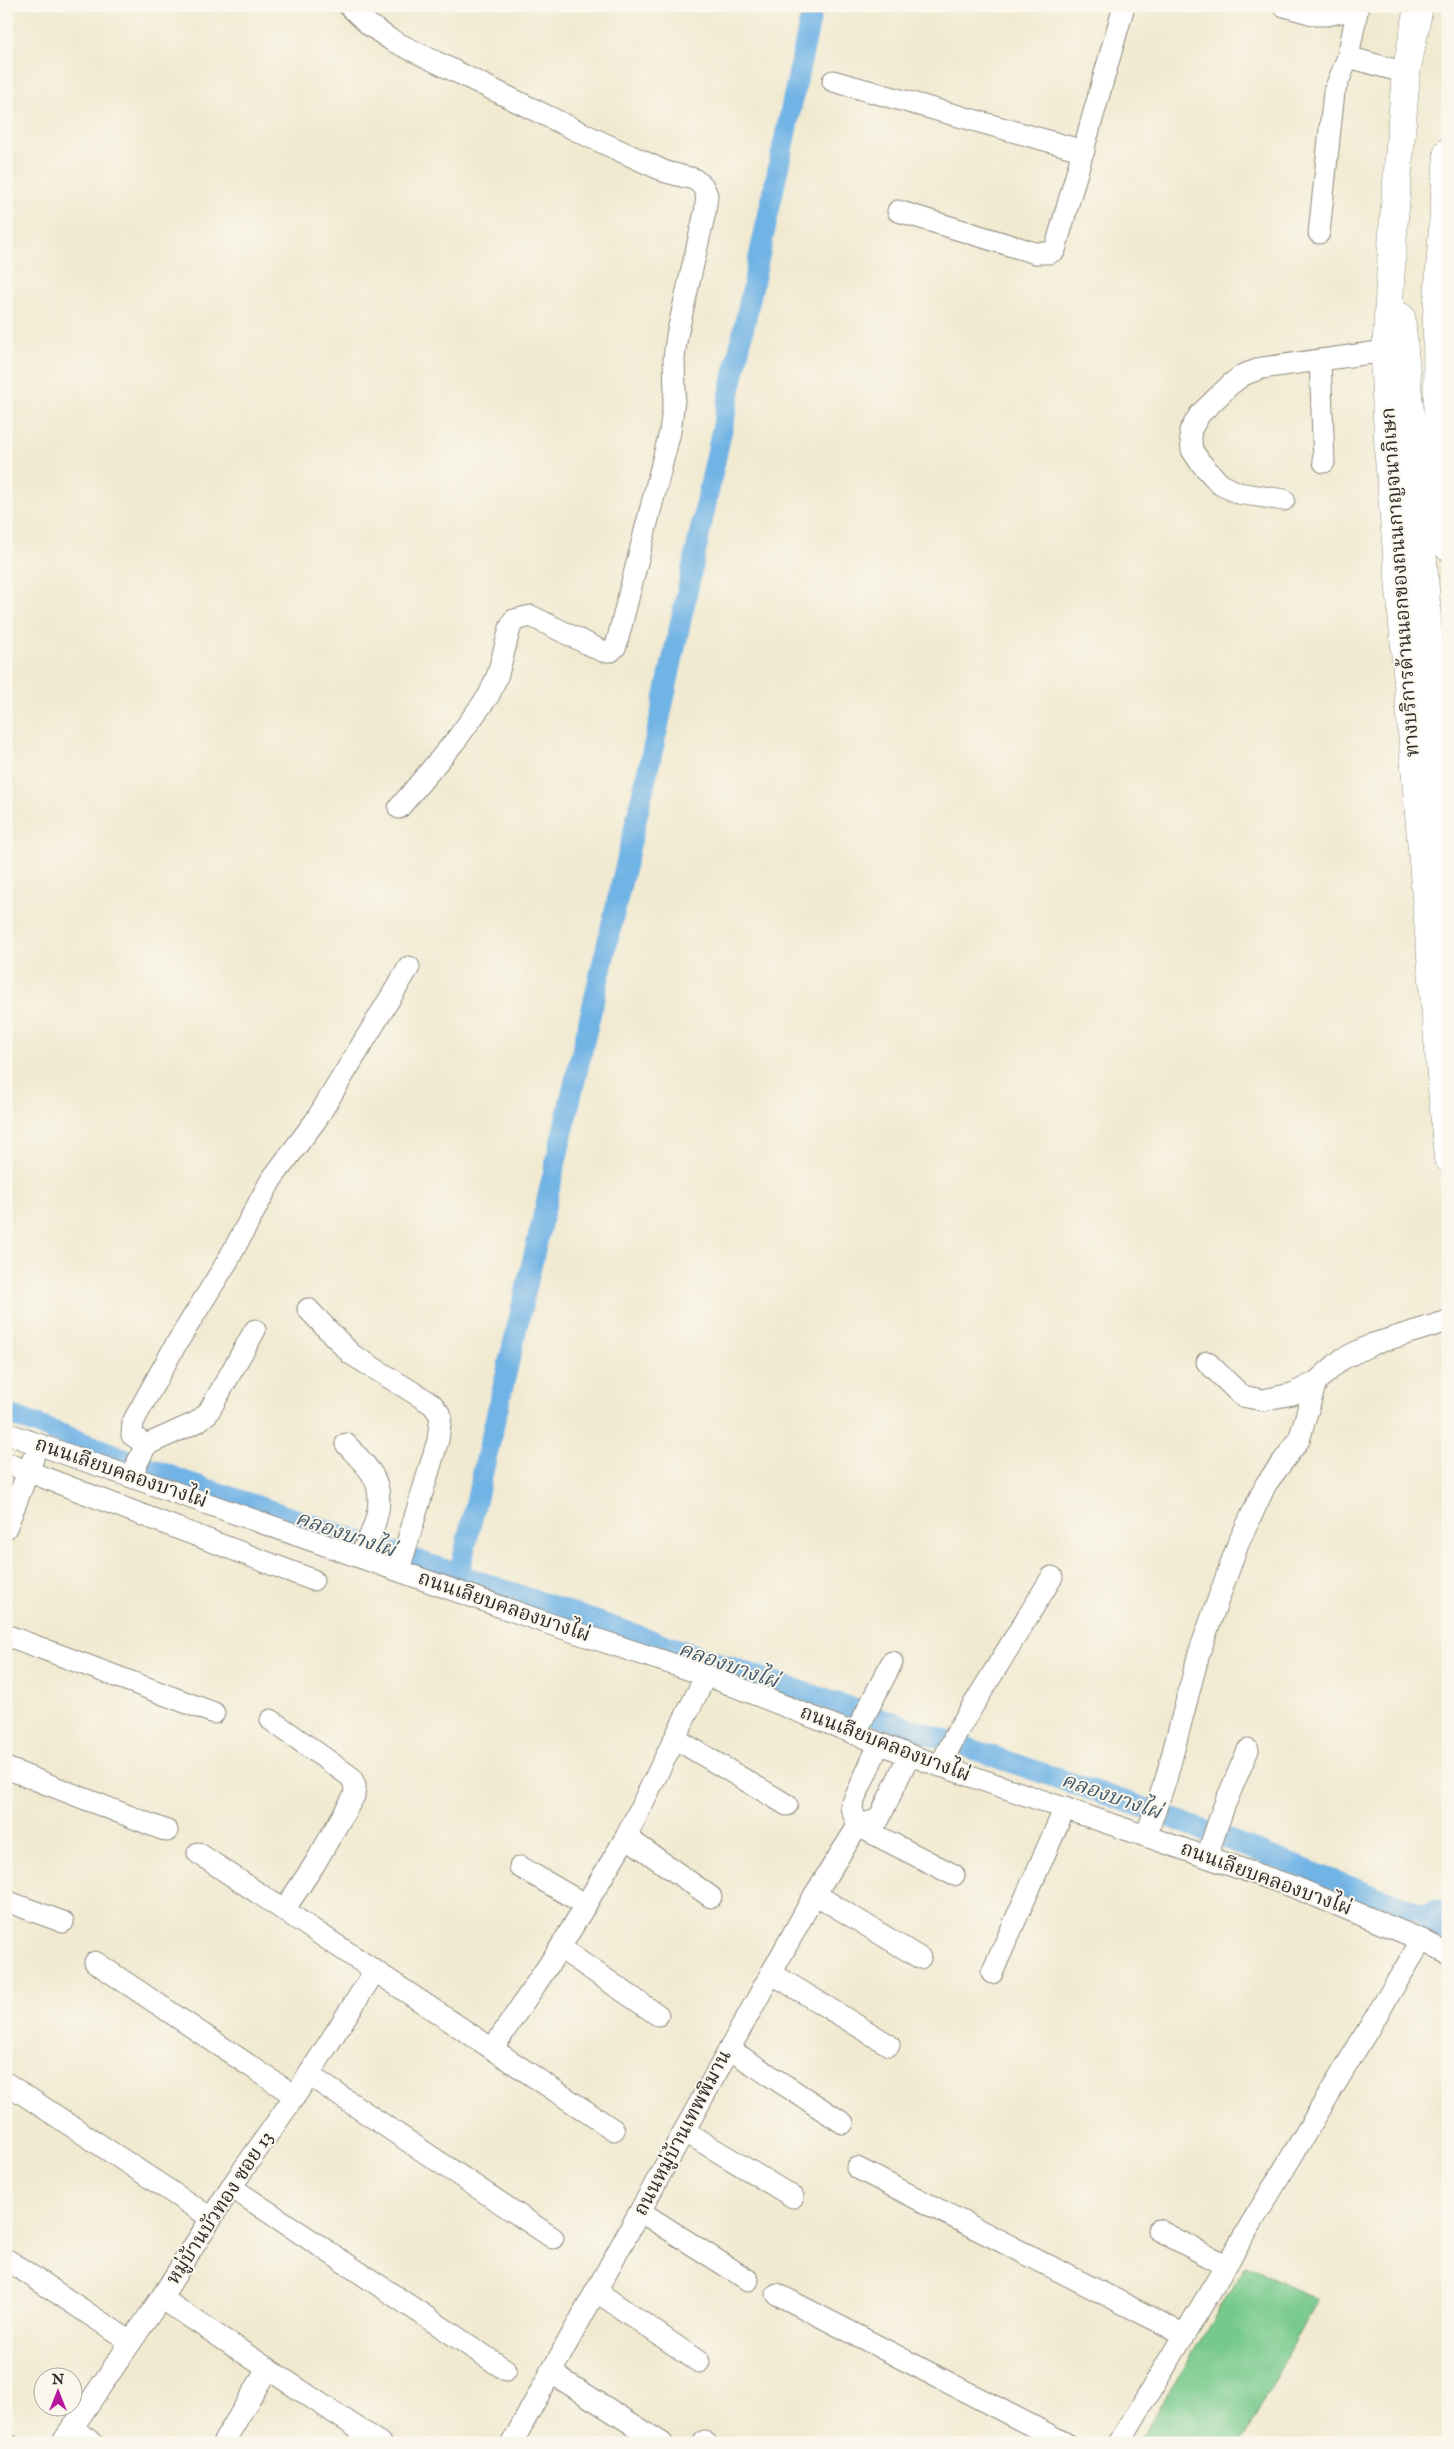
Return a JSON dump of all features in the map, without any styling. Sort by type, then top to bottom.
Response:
[{"type":"main road","name":"ทางบริการด้านนอกของถนนกาญจนาภิเษก","points":[[1419,6],[1406,73],[1393,231],[1386,351],[1390,468],[1448,1158]]},
{"type":"main road","points":[[1448,152],[1437,316],[1438,465],[1448,547]]},
{"type":"main road","points":[[1393,231],[1422,549],[1448,904]]},
{"type":"street","points":[[348,6],[368,24],[391,40],[666,172],[694,178],[703,186],[707,195],[705,212],[677,335],[674,358],[675,392],[670,432],[616,646],[611,651],[602,651],[531,616],[514,620],[510,628],[498,674],[489,695],[456,740],[399,808]]},
{"type":"street","points":[[898,211],[1035,253],[1048,253],[1054,250],[1084,151],[1124,6]]},
{"type":"street","points":[[1284,6],[1316,15],[1327,15],[1357,7],[1348,57],[1334,92],[1319,233]]},
{"type":"street","points":[[1348,57],[1406,73]]},
{"type":"street","points":[[833,81],[1084,151]]},
{"type":"street","points":[[1284,500],[1238,493],[1220,484],[1192,450],[1190,431],[1200,414],[1243,375],[1262,368],[1386,351]]},
{"type":"street","points":[[1320,360],[1324,462]]},
{"type":"street","points":[[255,1330],[208,1414],[139,1459],[132,1435],[133,1422],[139,1411],[175,1346],[227,1262],[271,1180],[311,1128],[409,967]]},
{"type":"street","points":[[308,1309],[351,1354],[432,1404],[442,1416],[438,1440],[401,1564]]},
{"type":"street","points":[[1207,1362],[1242,1396],[1263,1400],[1292,1394],[1316,1382],[1342,1359],[1373,1344],[1448,1321]]},
{"type":"street","points":[[1149,1830],[1166,1779],[1198,1652],[1238,1544],[1266,1484],[1299,1440],[1316,1382]]},
{"type":"street","name":"ถนนเลียบคลองบางไผ่","points":[[6,1433],[38,1444],[139,1459],[363,1551],[553,1624],[706,1675],[857,1730],[879,1744],[909,1756],[942,1761],[1065,1808],[1149,1830],[1208,1851],[1422,1940],[1448,1954]]},
{"type":"street","points":[[6,1528],[38,1444]]},
{"type":"street","points":[[346,1444],[372,1474],[378,1489],[378,1513],[363,1551]]},
{"type":"street","points":[[6,1463],[312,1580]]},
{"type":"street","points":[[942,1761],[958,1730],[1052,1577]]},
{"type":"street","points":[[6,1635],[214,1713]]},
{"type":"street","points":[[857,1730],[892,1662]]},
{"type":"street","points":[[493,2048],[560,1948],[626,1837],[706,1675]]},
{"type":"street","points":[[271,1720],[351,1777],[355,1786],[354,1796],[341,1820],[284,1910]]},
{"type":"street","points":[[676,1739],[787,1805]]},
{"type":"street","points":[[879,1744],[851,1808],[858,1826],[954,1875]]},
{"type":"street","points":[[1208,1851],[1224,1806],[1248,1750]]},
{"type":"street","points":[[858,1826],[879,1819],[909,1756]]},
{"type":"street","points":[[6,1768],[166,1831]]},
{"type":"street","points":[[992,1973],[1065,1808]]},
{"type":"street","name":"ถนนหมู่บ้านเทพพิมาน","points":[[512,2443],[815,1894],[858,1826]]},
{"type":"street","points":[[626,1837],[711,1897]]},
{"type":"street","points":[[198,1853],[614,2130]]},
{"type":"street","points":[[520,1867],[586,1905]]},
{"type":"street","points":[[815,1894],[920,1958]]},
{"type":"street","points":[[6,1901],[63,1922]]},
{"type":"street","points":[[1119,2443],[1422,1940]]},
{"type":"street","points":[[560,1948],[658,2015]]},
{"type":"street","points":[[95,1962],[296,2096]]},
{"type":"street","name":"หมู่บ้านบัวทอง ซอย 13","points":[[67,2436],[161,2298],[231,2188],[296,2096],[375,1971]]},
{"type":"street","points":[[771,1973],[888,2045]]},
{"type":"street","points":[[729,2049],[843,2123]]},
{"type":"street","points":[[308,2075],[553,2238]]},
{"type":"street","points":[[6,2083],[211,2218]]},
{"type":"street","points":[[684,2131],[793,2197]]},
{"type":"street","points":[[857,2168],[1183,2334]]},
{"type":"street","points":[[231,2188],[506,2370]]},
{"type":"street","points":[[641,2212],[748,2280]]},
{"type":"street","points":[[1158,2230],[1225,2265]]},
{"type":"street","points":[[6,2259],[131,2342]]},
{"type":"street","points":[[596,2291],[699,2362]]},
{"type":"street","points":[[777,2294],[1064,2443]]},
{"type":"street","points":[[161,2298],[380,2443]]},
{"type":"street","points":[[222,2443],[268,2368]]},
{"type":"street","points":[[550,2372],[662,2443]]},
{"type":"street","points":[[67,2436],[93,2443]]},
{"type":"green space","points":[[1246,2265],[1317,2300],[1241,2443],[1138,2443]]},
{"type":"waterway","points":[[459,1574],[658,727],[813,6]]},
{"type":"waterway","name":"คลองบางไผ่","points":[[6,1413],[187,1482],[1148,1809],[1435,1919]]},
{"type":"waterway","name":"คลองบางไผ่","points":[[1435,1919],[1448,1925]]}]
